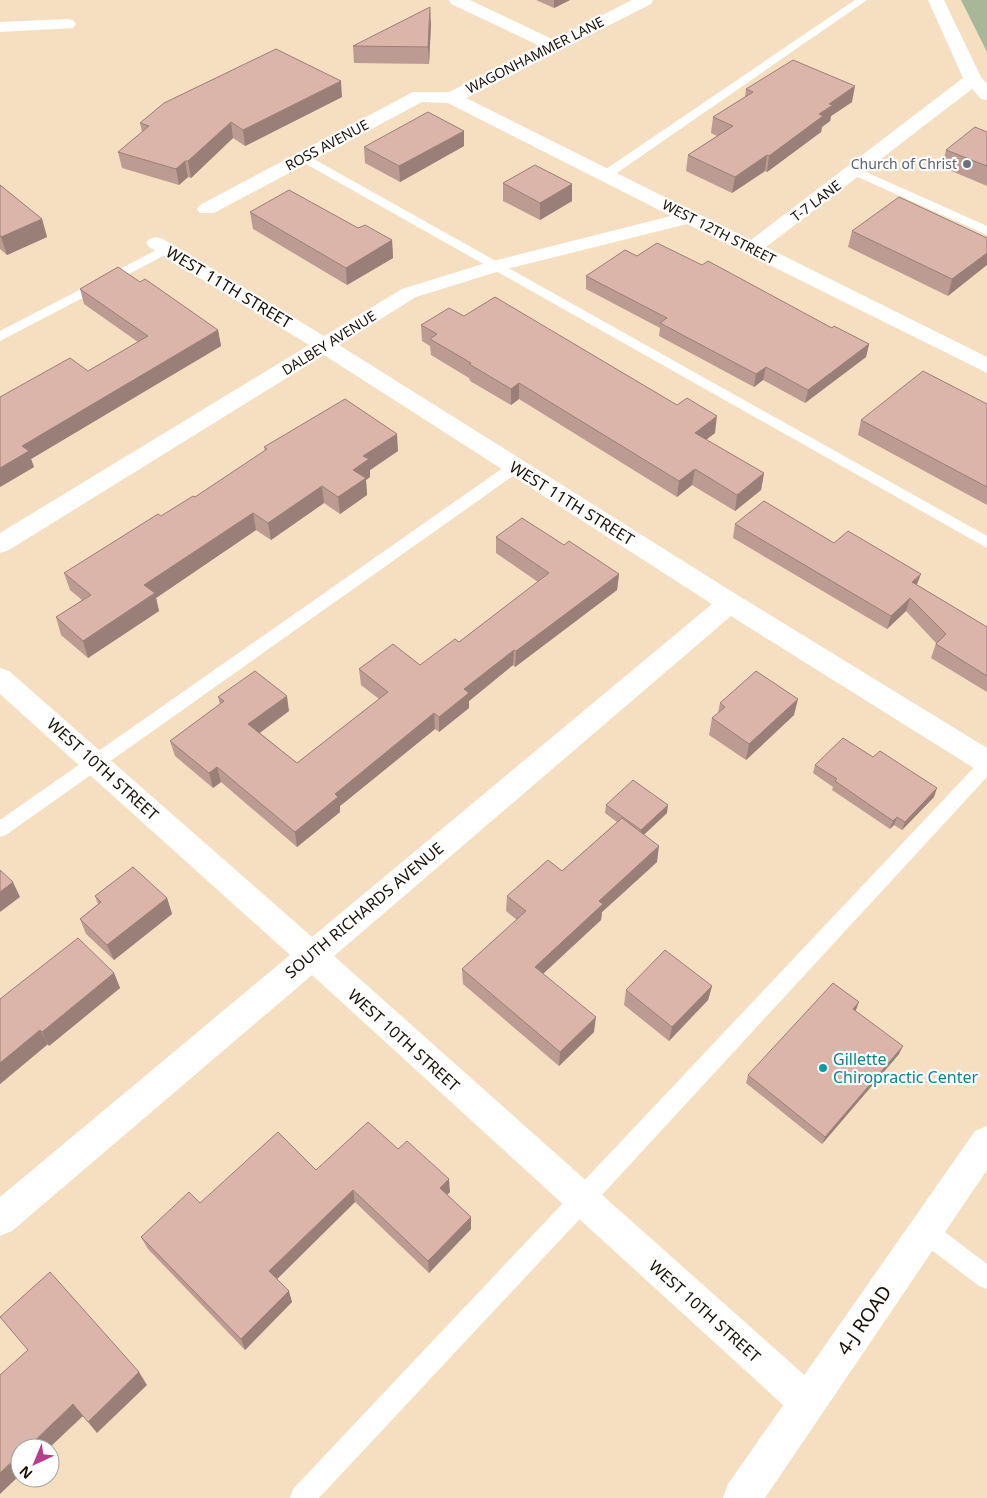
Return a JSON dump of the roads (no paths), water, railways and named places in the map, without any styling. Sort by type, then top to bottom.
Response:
[{"type":"street","points":[[457,0],[553,46]]},
{"type":"street","name":"WAGONHAMMER LANE","points":[[452,98],[645,0]]},
{"type":"street","points":[[936,0],[973,80],[987,95]]},
{"type":"street","points":[[0,27],[67,24]]},
{"type":"street","name":"T-7 LANE","points":[[753,248],[973,80]]},
{"type":"street","name":"ROSS AVENUE","points":[[207,209],[419,96],[452,98]]},
{"type":"street","name":"WEST 12TH STREET","points":[[452,98],[987,366]]},
{"type":"street","name":"DALBEY AVENUE","points":[[0,544],[409,293],[496,266],[690,217]]},
{"type":"street","name":"WEST 11TH STREET","points":[[161,246],[324,346],[987,764]]},
{"type":"street","name":"SOUTH RICHARDS AVENUE","points":[[0,1219],[311,954],[730,603]]},
{"type":"street","name":"WEST 10TH STREET","points":[[0,678],[311,954],[582,1201],[807,1402]]},
{"type":"street","name":"4-J ROAD","points":[[742,1498],[987,1142]]},
{"type":"lane","points":[[607,174],[862,0]]},
{"type":"lane","points":[[303,158],[987,543]]},
{"type":"lane","points":[[855,171],[987,232]]},
{"type":"lane","points":[[0,337],[161,246]]},
{"type":"lane","points":[[0,830],[515,467]]},
{"type":"lane","points":[[302,1498],[582,1201],[987,764]]},
{"type":"lane","points":[[925,1231],[987,1278]]},
{"type":"place","name":"Church of Christ","points":[[967,164]]},
{"type":"place","name":"Gillette Chiropractic Center","points":[[823,1068]]}]
